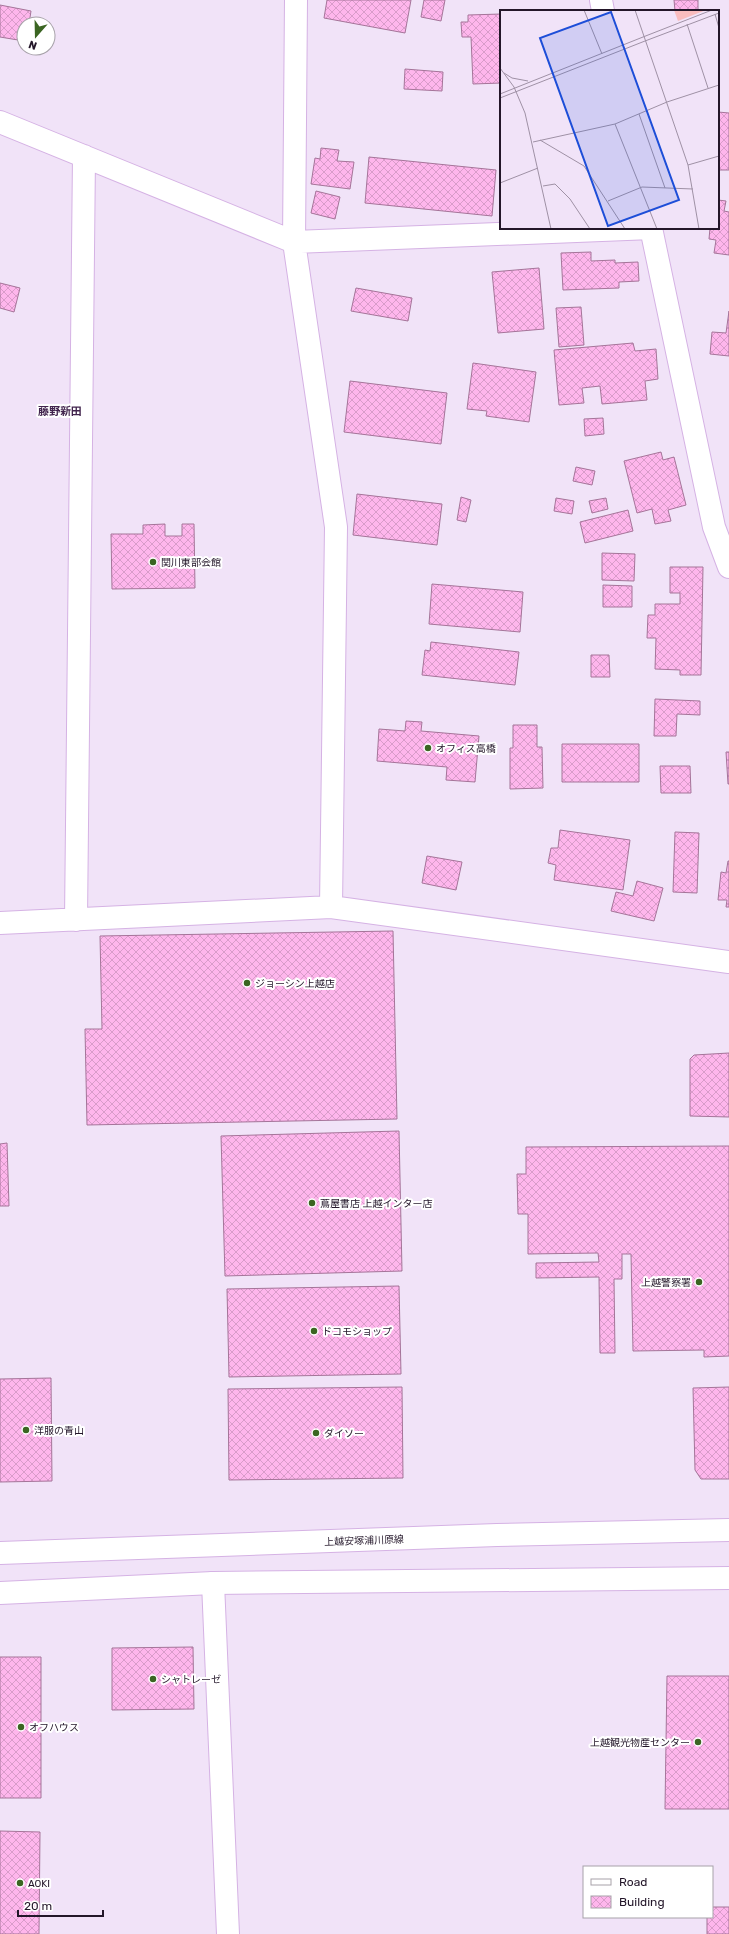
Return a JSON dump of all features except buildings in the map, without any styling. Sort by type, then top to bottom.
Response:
[{"type":"street","points":[[296,0],[294,242],[336,527],[331,907]]},
{"type":"street","points":[[601,0],[603,10]]},
{"type":"street","points":[[0,122],[294,242],[626,229]]},
{"type":"street","points":[[76,920],[84,156]]},
{"type":"street","points":[[651,229],[714,528],[729,567]]},
{"type":"street","points":[[0,923],[331,907],[729,962]]},
{"type":"street","name":"上越安塚浦川原線","points":[[0,1553],[496,1536],[729,1530]]},
{"type":"street","points":[[0,1593],[213,1583],[729,1578]]},
{"type":"street","points":[[213,1583],[228,1934]]},
{"type":"place","name":"関川東部会館","points":[[153,562]]},
{"type":"place","name":"オフィス高橋","points":[[428,748]]},
{"type":"place","name":"ジョーシン上越店","points":[[247,983]]},
{"type":"place","name":"蔦屋書店 上越インター店","points":[[312,1203]]},
{"type":"place","name":"上越警察署","points":[[699,1282]]},
{"type":"place","name":"ドコモショップ","points":[[314,1331]]},
{"type":"place","name":"洋服の青山","points":[[26,1430]]},
{"type":"place","name":"ダイソー","points":[[316,1433]]},
{"type":"place","name":"シャトレーゼ","points":[[153,1679]]},
{"type":"place","name":"オフハウス","points":[[21,1727]]},
{"type":"place","name":"上越観光物産センター","points":[[698,1742]]},
{"type":"place","name":"AOKI","points":[[20,1883]]},
{"type":"district","name":"藤野新田","points":[[60,411]]}]
